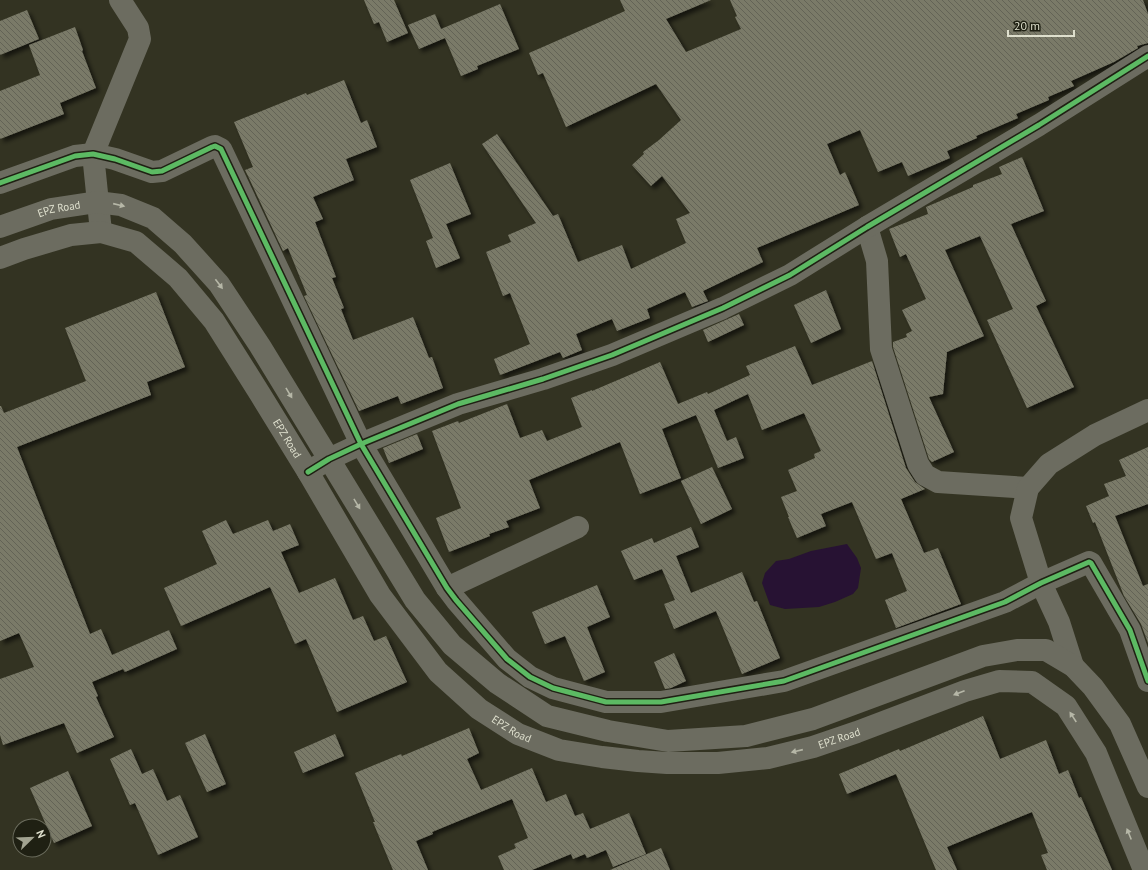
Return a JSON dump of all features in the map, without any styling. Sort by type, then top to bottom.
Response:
[{"type":"street","points":[[101,232],[93,154],[140,39],[138,28],[120,0]]},
{"type":"street","points":[[308,472],[329,459],[360,444],[458,404],[542,379],[612,355],[724,308],[790,275],[867,227],[1039,125],[1148,56]]},
{"type":"street","points":[[0,183],[75,156],[93,154],[115,158],[152,172],[156,172],[212,147],[215,146],[221,149],[360,444],[447,588],[507,659],[530,677],[553,688],[606,702],[661,702],[784,681],[1005,602],[1041,583],[1087,562],[1091,563],[1130,630],[1148,681]]},
{"type":"street","name":"EPZ Road","points":[[0,227],[51,209],[98,202],[121,205],[152,218],[183,244],[219,284],[260,346],[415,600],[452,645],[497,683],[547,716],[608,731],[668,741],[746,736],[813,719],[983,656],[1017,650],[1046,650],[1073,666],[1094,687],[1120,724],[1148,787]]},
{"type":"street","points":[[867,227],[877,261],[881,349],[918,464],[925,475],[938,482],[1028,488]]},
{"type":"street","name":"EPZ Road","points":[[0,258],[71,235],[101,232],[136,242],[178,278],[214,321],[308,472],[380,595],[438,672],[479,709],[518,734],[559,750],[638,761],[660,763],[725,762],[768,758],[813,747],[965,691],[999,681],[1032,682],[1066,706],[1096,753],[1144,870]]},
{"type":"street","points":[[1073,666],[1060,622],[1041,583],[1021,518],[1028,488],[1049,464],[1095,435],[1148,410]]},
{"type":"street","points":[[447,588],[578,527]]},
{"type":"shaded area","points":[[847,544],[857,558],[861,568],[858,588],[853,594],[819,607],[785,609],[770,605],[762,583],[765,573],[776,561],[789,559],[811,551]]},
{"type":"building","points":[[364,0],[394,0],[408,33],[387,42],[379,22],[374,24]]},
{"type":"building","points":[[620,0],[711,0],[666,19],[686,52],[741,29],[735,17],[737,16],[730,0],[1143,0],[1148,14],[1148,43],[1137,46],[1138,48],[1114,62],[1071,81],[1074,86],[1048,97],[1049,100],[1016,114],[1018,118],[976,136],[977,138],[947,151],[950,158],[908,176],[902,162],[878,172],[860,130],[827,144],[840,175],[845,172],[859,205],[757,248],[763,262],[703,291],[708,301],[692,307],[685,292],[647,309],[650,318],[617,331],[612,319],[576,334],[582,350],[563,358],[560,352],[500,375],[494,359],[530,344],[510,293],[503,296],[486,252],[511,242],[508,235],[536,223],[482,144],[497,134],[553,216],[558,214],[578,262],[622,245],[631,269],[686,243],[676,219],[690,213],[662,176],[651,186],[632,165],[644,154],[643,152],[681,120],[656,84],[566,127],[543,73],[538,75],[529,53],[625,11]]},
{"type":"building","points":[[500,4],[519,49],[477,66],[478,69],[461,76],[445,38],[419,49],[408,25],[435,14],[441,29]]},
{"type":"building","points":[[27,10],[39,39],[0,55],[0,21]]},
{"type":"building","points":[[75,27],[96,88],[60,103],[64,114],[0,139],[0,91],[40,75],[29,45]]},
{"type":"building","points":[[344,80],[361,123],[367,120],[377,147],[346,159],[354,180],[313,197],[323,219],[315,222],[336,277],[332,278],[344,308],[341,309],[353,340],[413,317],[429,358],[432,357],[443,388],[401,404],[398,396],[359,411],[304,296],[307,295],[288,248],[283,251],[245,170],[253,167],[234,122],[306,93],[307,95]]},
{"type":"building","points":[[1022,157],[1044,211],[1011,224],[1046,301],[1036,306],[1074,387],[1027,408],[987,320],[1013,309],[980,236],[945,250],[984,336],[947,352],[943,394],[929,397],[954,452],[932,462],[929,459],[893,347],[893,342],[907,337],[906,334],[912,331],[902,310],[926,299],[906,254],[900,257],[889,229],[928,214],[926,207],[973,187],[973,185],[1002,174],[999,167]]},
{"type":"building","points":[[450,163],[471,214],[446,224],[460,258],[436,268],[426,241],[433,238],[410,180]]},
{"type":"building","points":[[826,290],[841,329],[811,343],[794,305]]},
{"type":"building","points":[[156,292],[185,367],[147,382],[151,395],[17,447],[90,634],[101,629],[112,655],[169,630],[177,649],[125,672],[123,669],[92,682],[98,696],[96,697],[114,737],[77,753],[64,723],[3,745],[0,735],[0,679],[34,667],[19,633],[0,641],[0,406],[4,413],[86,381],[65,328]]},
{"type":"building","points":[[739,314],[744,325],[708,342],[703,330]]},
{"type":"building","points":[[795,346],[812,385],[872,361],[906,468],[915,482],[925,489],[901,499],[924,553],[938,548],[961,604],[896,628],[885,600],[907,591],[892,553],[876,559],[852,502],[821,514],[826,526],[797,538],[781,497],[797,491],[788,470],[815,458],[814,454],[821,451],[804,413],[762,430],[748,394],[714,410],[727,441],[736,437],[744,458],[718,468],[696,415],[662,429],[681,478],[640,494],[620,442],[529,480],[540,508],[506,521],[509,527],[489,534],[490,536],[449,552],[436,518],[461,508],[432,431],[458,421],[459,423],[507,404],[520,438],[542,430],[547,441],[582,427],[571,398],[592,391],[660,362],[678,404],[707,392],[708,394],[750,375],[746,366]]},
{"type":"building","points":[[417,434],[423,449],[389,463],[383,448]]},
{"type":"building","points":[[1148,447],[1148,504],[1115,516],[1143,586],[1148,584],[1148,643],[1141,624],[1124,596],[1095,522],[1093,523],[1086,506],[1109,496],[1104,484],[1126,476],[1119,460]]},
{"type":"building","points":[[712,467],[732,509],[701,524],[681,481]]},
{"type":"building","points":[[226,520],[233,534],[268,520],[273,531],[290,524],[299,545],[281,552],[299,593],[335,578],[353,620],[363,616],[374,641],[386,636],[407,682],[337,712],[306,639],[295,644],[270,587],[181,626],[164,588],[217,564],[202,531]]},
{"type":"building","points":[[691,527],[699,547],[676,556],[691,593],[742,572],[754,602],[757,601],[780,658],[742,674],[716,611],[674,629],[664,604],[675,600],[662,569],[634,580],[621,551],[652,538],[654,543]]},
{"type":"building","points":[[597,585],[610,617],[587,627],[605,672],[584,681],[565,636],[545,644],[532,612]]},
{"type":"building","points":[[674,653],[686,681],[671,688],[665,689],[654,662]]},
{"type":"building","points":[[983,716],[1000,759],[1046,740],[1059,774],[1068,770],[1079,798],[1081,797],[1112,870],[1047,870],[1041,855],[1048,853],[1032,812],[947,847],[957,870],[936,870],[896,774],[847,794],[839,774],[899,749],[900,751]]},
{"type":"building","points":[[469,728],[479,753],[467,759],[481,790],[532,768],[546,802],[566,794],[575,816],[583,813],[590,829],[629,813],[646,854],[613,867],[606,850],[587,858],[585,854],[573,859],[571,854],[532,870],[504,870],[498,856],[516,848],[514,844],[528,838],[512,799],[432,832],[433,834],[416,841],[428,870],[393,870],[355,773],[401,754],[402,756]]},
{"type":"building","points":[[205,734],[226,784],[207,792],[185,743]]},
{"type":"building","points":[[335,734],[344,756],[303,773],[294,752]]},
{"type":"building","points":[[131,749],[142,774],[153,769],[167,801],[180,795],[198,837],[158,855],[135,803],[130,805],[110,759]]},
{"type":"building","points":[[68,771],[92,826],[54,843],[52,838],[52,818],[43,818],[30,788]]},
{"type":"building","points":[[661,848],[670,870],[610,870]]},
{"type":"cycle path","points":[[308,472],[329,459],[361,444],[458,404],[543,379],[612,355],[723,308],[790,275],[867,227],[1039,125],[1148,56]]},
{"type":"cycle path","points":[[0,183],[75,156],[93,154],[115,159],[152,172],[162,171],[212,147],[215,146],[221,149],[361,444],[447,588],[507,659],[530,677],[553,688],[606,702],[661,702],[784,681],[1005,602],[1041,583],[1089,562],[1130,630],[1148,681]]}]
